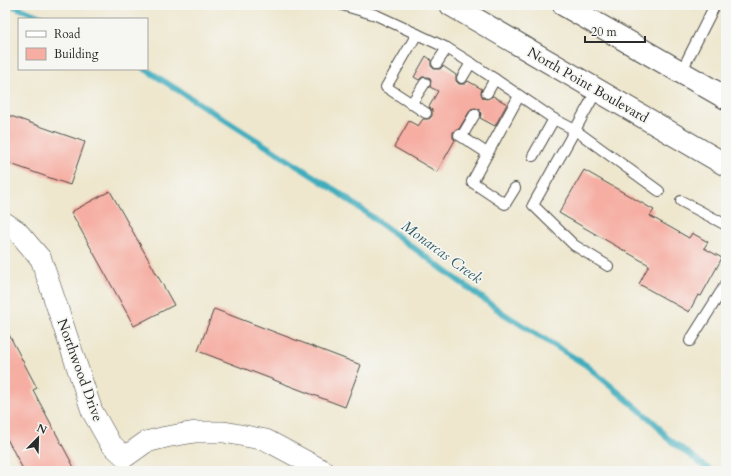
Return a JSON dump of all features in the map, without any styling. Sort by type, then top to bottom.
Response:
[{"type":"main road","name":"North Point Boulevard","points":[[451,5],[726,166]]},
{"type":"main road","points":[[564,5],[726,98]]},
{"type":"street","name":"Northwood Drive","points":[[5,223],[18,231],[41,259],[92,411],[121,464],[146,442],[195,432],[224,432],[266,440],[324,471]]},
{"type":"lane","points":[[342,5],[376,15],[447,48],[554,120],[575,130],[659,191]]},
{"type":"lane","points":[[682,72],[715,5]]},
{"type":"lane","points":[[417,34],[386,87],[426,114]]},
{"type":"lane","points":[[437,63],[447,48]]},
{"type":"lane","points":[[462,78],[471,63]]},
{"type":"lane","points":[[487,93],[495,79]]},
{"type":"lane","points":[[411,104],[424,83]]},
{"type":"lane","points":[[597,90],[534,205],[574,245],[608,266]]},
{"type":"lane","points":[[515,188],[505,204],[472,182],[519,96]]},
{"type":"lane","points":[[475,114],[460,136],[487,153]]},
{"type":"lane","points":[[533,156],[554,120]]},
{"type":"lane","points":[[680,201],[726,225]]},
{"type":"lane","points":[[690,341],[726,284]]},
{"type":"building","points":[[426,56],[431,60],[431,66],[434,69],[440,69],[443,66],[456,75],[456,81],[459,84],[465,84],[468,81],[482,89],[481,93],[483,98],[487,99],[493,96],[507,104],[495,126],[480,118],[481,114],[479,109],[471,109],[459,129],[453,132],[453,138],[455,140],[437,172],[394,147],[409,121],[418,126],[423,119],[429,119],[432,116],[432,110],[429,107],[438,91],[430,87],[431,80],[428,77],[422,77],[419,80],[414,77]]},
{"type":"building","points":[[5,114],[85,142],[70,185],[5,162]]},
{"type":"building","points":[[584,170],[654,210],[650,216],[689,238],[692,233],[708,242],[704,248],[722,258],[701,296],[698,295],[689,312],[639,284],[649,265],[559,213]]},
{"type":"building","points":[[110,191],[174,305],[134,326],[71,212]]},
{"type":"building","points":[[214,309],[361,365],[345,407],[198,351]]},
{"type":"building","points":[[5,327],[37,388],[33,390],[76,471],[24,471],[5,435]]},
{"type":"waterway","name":"Monarcas Creek","points":[[11,5],[44,18]]},
{"type":"waterway","name":"Monarcas Creek","points":[[147,70],[335,190],[504,314],[586,365],[656,424],[666,437],[711,471]]}]
